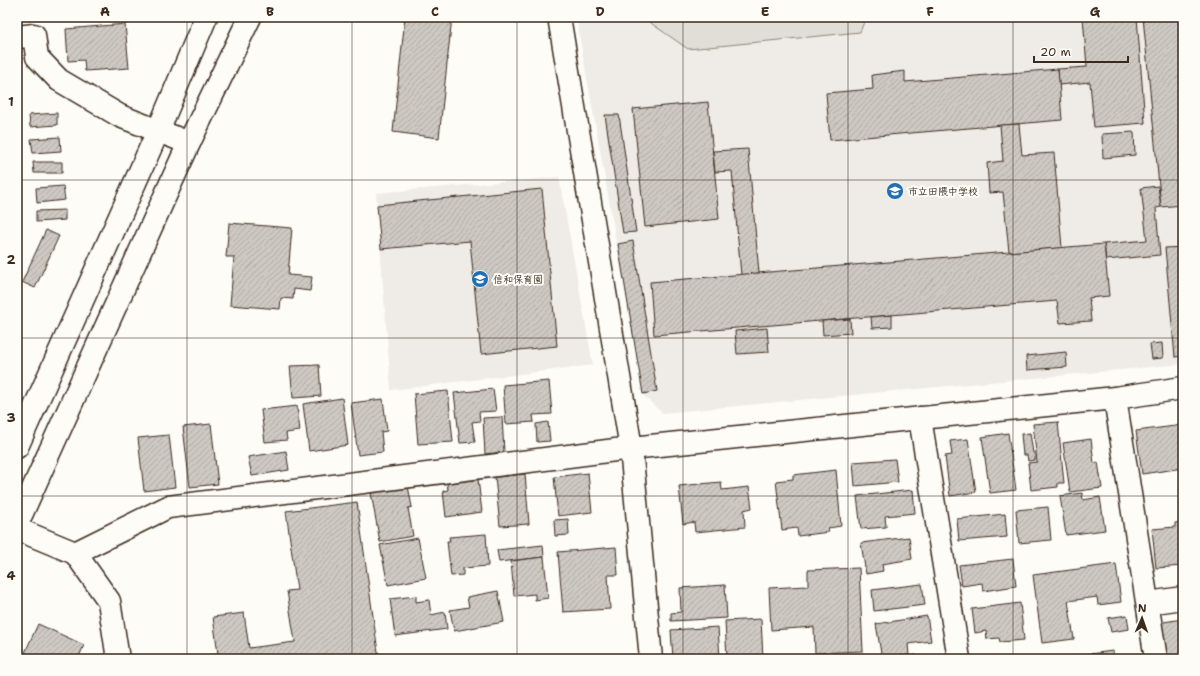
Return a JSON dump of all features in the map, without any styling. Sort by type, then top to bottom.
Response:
[{"type":"street","points":[[17,447],[158,131],[206,17]]},
{"type":"street","points":[[17,524],[189,143],[250,17]]},
{"type":"street","points":[[559,17],[631,448],[651,659]]},
{"type":"street","points":[[27,30],[37,57],[59,80],[120,116],[189,143]]},
{"type":"street","points":[[75,553],[168,507],[631,448],[1115,398],[1183,388]]},
{"type":"street","points":[[1115,398],[1156,659]]},
{"type":"street","points":[[920,418],[959,659]]},
{"type":"street","points":[[17,529],[75,553],[109,601],[118,659]]},
{"type":"street","points":[[1148,603],[1183,598]]},
{"type":"shaded area","name":"市立田隈中学校","points":[[576,17],[1183,17],[1183,364],[662,413],[644,396]]},
{"type":"shaded area","points":[[642,17],[866,17],[860,32],[688,49]]},
{"type":"shaded area","name":"信和保育園","points":[[559,177],[593,365],[391,390],[376,193]]},
{"type":"building","points":[[405,17],[452,17],[439,138],[393,132]]},
{"type":"building","points":[[1083,17],[1137,17],[1145,123],[1094,127],[1090,82],[1059,85],[1058,69],[1087,67]]},
{"type":"building","points":[[1143,17],[1183,17],[1183,205],[1161,207]]},
{"type":"building","points":[[125,24],[129,68],[85,71],[84,60],[68,61],[66,29]]},
{"type":"building","points":[[1058,69],[1062,120],[830,140],[826,93],[873,89],[872,75],[905,71],[905,82]]},
{"type":"building","points":[[708,102],[719,219],[645,227],[633,109]]},
{"type":"building","points":[[57,113],[57,125],[30,127],[29,115]]},
{"type":"building","points":[[605,115],[619,115],[636,232],[623,233]]},
{"type":"building","points":[[1019,124],[1022,155],[1054,153],[1062,248],[1009,252],[1003,192],[989,193],[987,163],[1003,161],[1000,125]]},
{"type":"building","points":[[1134,132],[1135,155],[1103,158],[1102,134]]},
{"type":"building","points":[[60,137],[61,151],[33,153],[31,139]]},
{"type":"building","points":[[748,149],[759,273],[741,275],[732,171],[715,172],[713,151]]},
{"type":"building","points":[[33,162],[62,162],[62,173],[34,173]]},
{"type":"building","points":[[63,186],[65,200],[37,203],[36,188]]},
{"type":"building","points":[[1158,186],[1161,207],[1156,208],[1160,255],[1106,260],[1104,244],[1147,240],[1141,188]]},
{"type":"building","points":[[542,189],[557,346],[481,354],[470,241],[381,249],[377,205]]},
{"type":"building","points":[[65,210],[65,220],[36,222],[36,211]]},
{"type":"building","points":[[229,223],[292,228],[288,275],[312,277],[310,291],[294,289],[293,299],[281,298],[280,309],[230,305],[234,257],[226,257]]},
{"type":"building","points":[[46,230],[59,236],[35,288],[22,282]]},
{"type":"building","points":[[633,241],[657,391],[643,394],[618,244]]},
{"type":"building","points":[[1104,244],[1109,296],[1089,298],[1091,321],[1060,323],[1057,301],[654,335],[650,282]]},
{"type":"building","points":[[1183,247],[1183,263],[1181,263],[1183,288],[1183,356],[1175,357],[1165,248]]},
{"type":"building","points":[[892,315],[892,327],[872,328],[871,317]]},
{"type":"building","points":[[850,319],[851,333],[823,335],[822,321]]},
{"type":"building","points":[[767,328],[769,352],[737,354],[735,331]]},
{"type":"building","points":[[1162,343],[1163,358],[1152,359],[1150,344]]},
{"type":"building","points":[[1066,352],[1067,367],[1027,370],[1026,356]]},
{"type":"building","points":[[319,365],[321,396],[293,398],[290,366]]},
{"type":"building","points":[[549,381],[552,414],[533,415],[534,422],[506,424],[503,385]]},
{"type":"building","points":[[493,389],[496,411],[479,412],[480,421],[472,422],[475,442],[460,443],[454,393]]},
{"type":"building","points":[[448,391],[453,442],[418,444],[414,394]]},
{"type":"building","points":[[342,398],[348,445],[309,451],[303,404]]},
{"type":"building","points":[[383,399],[387,431],[381,432],[383,452],[358,455],[351,403]]},
{"type":"building","points":[[297,406],[300,431],[286,433],[287,440],[265,442],[261,410]]},
{"type":"building","points":[[502,417],[504,452],[485,454],[483,418]]},
{"type":"building","points":[[548,422],[550,441],[537,442],[536,424]]},
{"type":"building","points":[[1058,422],[1064,483],[1058,483],[1058,487],[1031,490],[1028,463],[1037,462],[1033,424]]},
{"type":"building","points":[[211,424],[218,484],[190,487],[183,427]]},
{"type":"building","points":[[1183,425],[1183,468],[1142,474],[1136,431]]},
{"type":"building","points":[[1008,433],[1016,490],[990,493],[982,437]]},
{"type":"building","points":[[1030,433],[1033,453],[1035,453],[1035,460],[1028,461],[1027,455],[1023,455],[1021,434]]},
{"type":"building","points":[[169,435],[175,487],[144,491],[138,438]]},
{"type":"building","points":[[968,439],[976,492],[950,496],[945,456],[952,455],[950,441]]},
{"type":"building","points":[[1091,439],[1094,463],[1098,462],[1102,488],[1070,492],[1063,443]]},
{"type":"building","points":[[286,451],[289,470],[252,476],[248,457]]},
{"type":"building","points":[[895,459],[898,482],[855,486],[853,462]]},
{"type":"building","points":[[836,470],[841,526],[828,528],[829,532],[798,536],[797,528],[782,530],[776,481],[793,479],[793,475]]},
{"type":"building","points":[[588,473],[592,512],[558,516],[554,477]]},
{"type":"building","points":[[525,474],[529,524],[500,526],[495,477]]},
{"type":"building","points":[[478,479],[482,512],[446,517],[443,491],[448,490],[447,483]]},
{"type":"building","points":[[721,482],[722,490],[749,487],[752,508],[744,510],[745,527],[695,532],[694,522],[683,524],[679,486]]},
{"type":"building","points":[[408,486],[412,507],[408,508],[413,536],[380,542],[371,493]]},
{"type":"building","points":[[913,490],[915,513],[885,516],[886,527],[861,529],[857,496]]},
{"type":"building","points":[[1082,493],[1083,500],[1100,497],[1105,530],[1066,535],[1060,496]]},
{"type":"building","points":[[357,502],[379,659],[179,659],[218,654],[213,617],[244,613],[249,648],[295,642],[287,591],[297,590],[286,511]]},
{"type":"building","points":[[1048,507],[1051,540],[1019,543],[1016,510]]},
{"type":"building","points":[[1005,514],[1007,537],[959,541],[957,519]]},
{"type":"building","points":[[568,519],[569,535],[555,536],[554,520]]},
{"type":"building","points":[[1183,522],[1183,566],[1156,568],[1152,529],[1175,527],[1175,523]]},
{"type":"building","points":[[486,534],[488,566],[463,568],[463,575],[451,576],[447,541],[450,541],[449,537]]},
{"type":"building","points":[[909,537],[912,559],[882,564],[883,571],[866,574],[861,543]]},
{"type":"building","points":[[418,538],[426,578],[388,585],[380,545]]},
{"type":"building","points":[[543,545],[544,557],[499,562],[497,550]]},
{"type":"building","points":[[616,547],[618,575],[608,575],[610,609],[563,612],[558,552]]},
{"type":"building","points":[[544,557],[548,598],[535,600],[535,594],[514,596],[511,561]]},
{"type":"building","points":[[1013,559],[1016,586],[983,591],[982,583],[962,586],[959,565]]},
{"type":"building","points":[[1116,564],[1121,602],[1098,605],[1097,597],[1068,601],[1074,639],[1042,643],[1033,575]]},
{"type":"building","points":[[859,568],[863,651],[815,653],[814,627],[771,630],[769,588],[808,586],[808,570]]},
{"type":"building","points":[[922,584],[925,605],[874,611],[872,590]]},
{"type":"building","points":[[725,585],[727,618],[671,621],[671,613],[681,612],[680,588]]},
{"type":"building","points":[[498,591],[504,622],[454,631],[450,610],[469,607],[467,597]]},
{"type":"building","points":[[416,596],[416,602],[429,600],[431,615],[445,612],[447,629],[395,636],[390,599]]},
{"type":"building","points":[[1020,603],[1024,640],[1000,642],[999,638],[987,639],[986,631],[975,633],[972,609]]},
{"type":"building","points":[[1127,615],[1129,629],[1111,632],[1108,618]]},
{"type":"building","points":[[927,616],[931,641],[908,644],[909,655],[882,659],[876,624]]},
{"type":"building","points":[[761,619],[763,659],[727,659],[725,621]]},
{"type":"building","points":[[1183,619],[1183,659],[1163,659],[1157,623]]},
{"type":"building","points":[[38,624],[84,645],[78,659],[22,659]]},
{"type":"building","points":[[718,627],[720,659],[673,659],[671,630]]},
{"type":"building","points":[[1113,651],[1114,659],[1049,659]]},
{"type":"building","points":[[916,655],[917,659],[898,659],[898,658]]},
{"type":"place","name":"市立田隈中学校","points":[[895,191]]},
{"type":"place","name":"信和保育園","points":[[480,279]]}]
